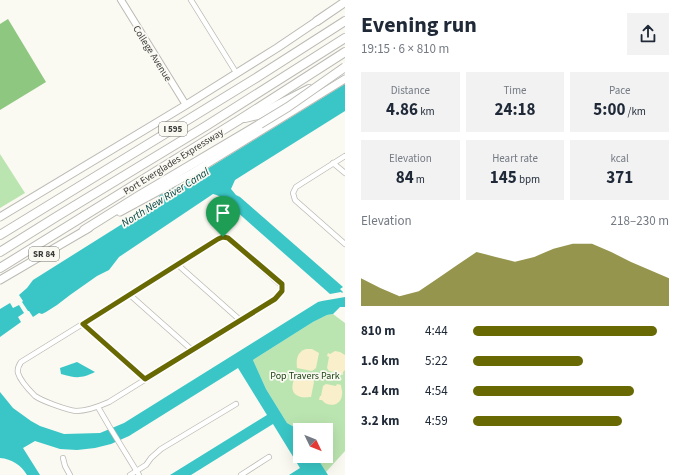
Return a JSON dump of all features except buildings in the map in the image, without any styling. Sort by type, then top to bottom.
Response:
[{"type":"highway","points":[[317,21],[345,1]]},
{"type":"highway","name":"I 595","points":[[0,235],[256,78],[345,21]]},
{"type":"highway","points":[[0,252],[56,216],[212,122],[345,38]]},
{"type":"highway","name":"Port Everglades Expressway","points":[[0,268],[239,120],[345,52]]},
{"type":"highway","points":[[84,230],[288,107],[345,67]]},
{"type":"highway","points":[[239,120],[258,115],[345,71]]},
{"type":"main road","points":[[0,217],[237,74],[317,21]]},
{"type":"main road","name":"SR 84","points":[[0,280],[84,230],[192,173],[345,79]]},
{"type":"street","name":"College Avenue","points":[[121,0],[186,105]]},
{"type":"street","points":[[191,0],[237,74]]},
{"type":"street","points":[[345,156],[296,187],[293,193],[295,200],[345,244]]},
{"type":"street","points":[[333,163],[345,173]]},
{"type":"street","points":[[223,237],[228,238],[282,284],[282,291],[275,299],[108,402],[98,406],[76,411],[58,406],[36,396],[26,386],[18,373],[21,362],[178,265],[218,239],[223,237]]},
{"type":"street","points":[[178,265],[240,320]]},
{"type":"street","points":[[130,295],[192,350]]},
{"type":"street","points":[[83,324],[145,379]]},
{"type":"street","points":[[130,475],[138,473],[151,458],[161,450],[236,404]]},
{"type":"street","points":[[98,406],[138,473]]},
{"type":"street","points":[[241,475],[269,456]]},
{"type":"street","points":[[63,458],[70,475]]},
{"type":"green space","points":[[8,19],[46,82],[0,110],[0,24]]},
{"type":"green space","points":[[0,154],[25,193],[0,208]]},
{"type":"green space","name":"Pop Travers Park","points":[[333,314],[345,323],[345,451],[326,472],[320,463],[333,463],[333,423],[293,423],[293,426],[287,423],[266,389],[253,360],[313,322],[327,315]]},
{"type":"sand","points":[[312,349],[319,353],[316,368],[312,371],[297,368],[298,356],[303,350]]},
{"type":"sand","points":[[335,351],[345,355],[345,370],[343,375],[329,371],[327,368],[329,357],[327,356],[328,353],[330,354]]},
{"type":"sand","points":[[296,375],[312,378],[314,382],[311,397],[297,396],[293,391],[293,381]]},
{"type":"sand","points":[[326,384],[336,386],[337,384],[341,385],[342,395],[337,404],[331,405],[319,400],[323,386]]},
{"type":"water","name":"North New River Canal","points":[[345,84],[345,111],[235,180],[231,189],[236,195],[343,287],[340,289],[343,292],[342,293],[330,294],[225,200],[220,196],[213,194],[119,257],[109,270],[97,276],[46,312],[42,314],[39,313],[33,317],[28,311],[19,295],[33,280],[154,204],[160,195],[199,174]]},
{"type":"water","points":[[345,297],[345,307],[340,307],[333,314],[327,315],[313,322],[253,360],[266,389],[287,423],[293,426],[293,457],[273,424],[191,475],[170,475],[267,415],[238,368],[129,436],[111,444],[77,450],[60,449],[35,441],[23,448],[40,475],[27,475],[16,463],[0,458],[0,392],[13,408],[40,426],[64,434],[100,433],[124,423],[318,302]]},
{"type":"water","points":[[10,303],[13,308],[19,305],[24,313],[18,317],[21,322],[0,337],[0,309]]},
{"type":"water","points":[[77,362],[95,372],[86,376],[78,377],[61,374],[60,368]]},
{"type":"water","points":[[297,463],[320,463],[328,475],[289,475],[300,468]]},
{"type":"route","points":[[223,237],[228,238],[282,284],[282,291],[275,299],[145,379],[83,324],[218,239],[223,237]]}]
